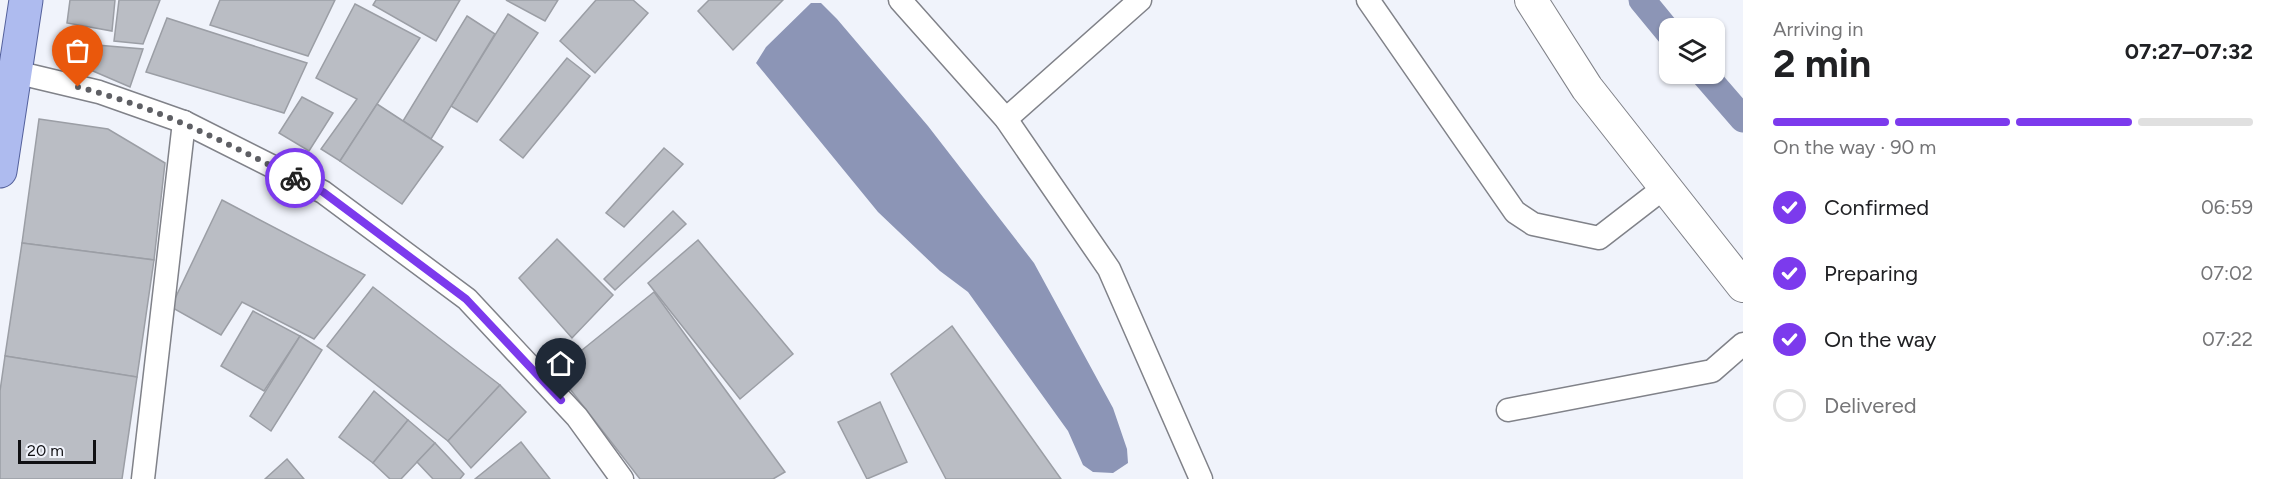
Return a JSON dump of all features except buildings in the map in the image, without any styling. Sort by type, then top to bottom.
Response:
[{"type":"main road","points":[[0,171],[7,71],[26,0]]},
{"type":"main road","points":[[1531,0],[1587,88],[1743,286]]},
{"type":"street","points":[[900,0],[1006,119],[1109,269],[1201,479]]},
{"type":"street","points":[[1006,119],[1140,0]]},
{"type":"street","points":[[1368,0],[1515,212],[1533,224],[1599,238],[1665,187]]},
{"type":"street","points":[[7,71],[99,93],[184,122],[323,192],[466,299],[577,417],[622,479]]},
{"type":"street","points":[[143,479],[184,122]]},
{"type":"street","points":[[1508,410],[1712,371],[1743,344]]},
{"type":"water","points":[[811,3],[821,3],[837,19],[928,126],[1034,263],[1113,408],[1127,449],[1128,463],[1113,473],[1093,472],[1083,465],[1068,431],[968,292],[940,271],[878,212],[756,63],[766,47]]},
{"type":"waterway","points":[[1642,0],[1659,21]]},
{"type":"waterway","points":[[1713,84],[1743,119]]},
{"type":"way so far","points":[[78,87],[184,122],[295,178]]},
{"type":"route","points":[[295,178],[323,192],[466,299],[561,400]]}]
